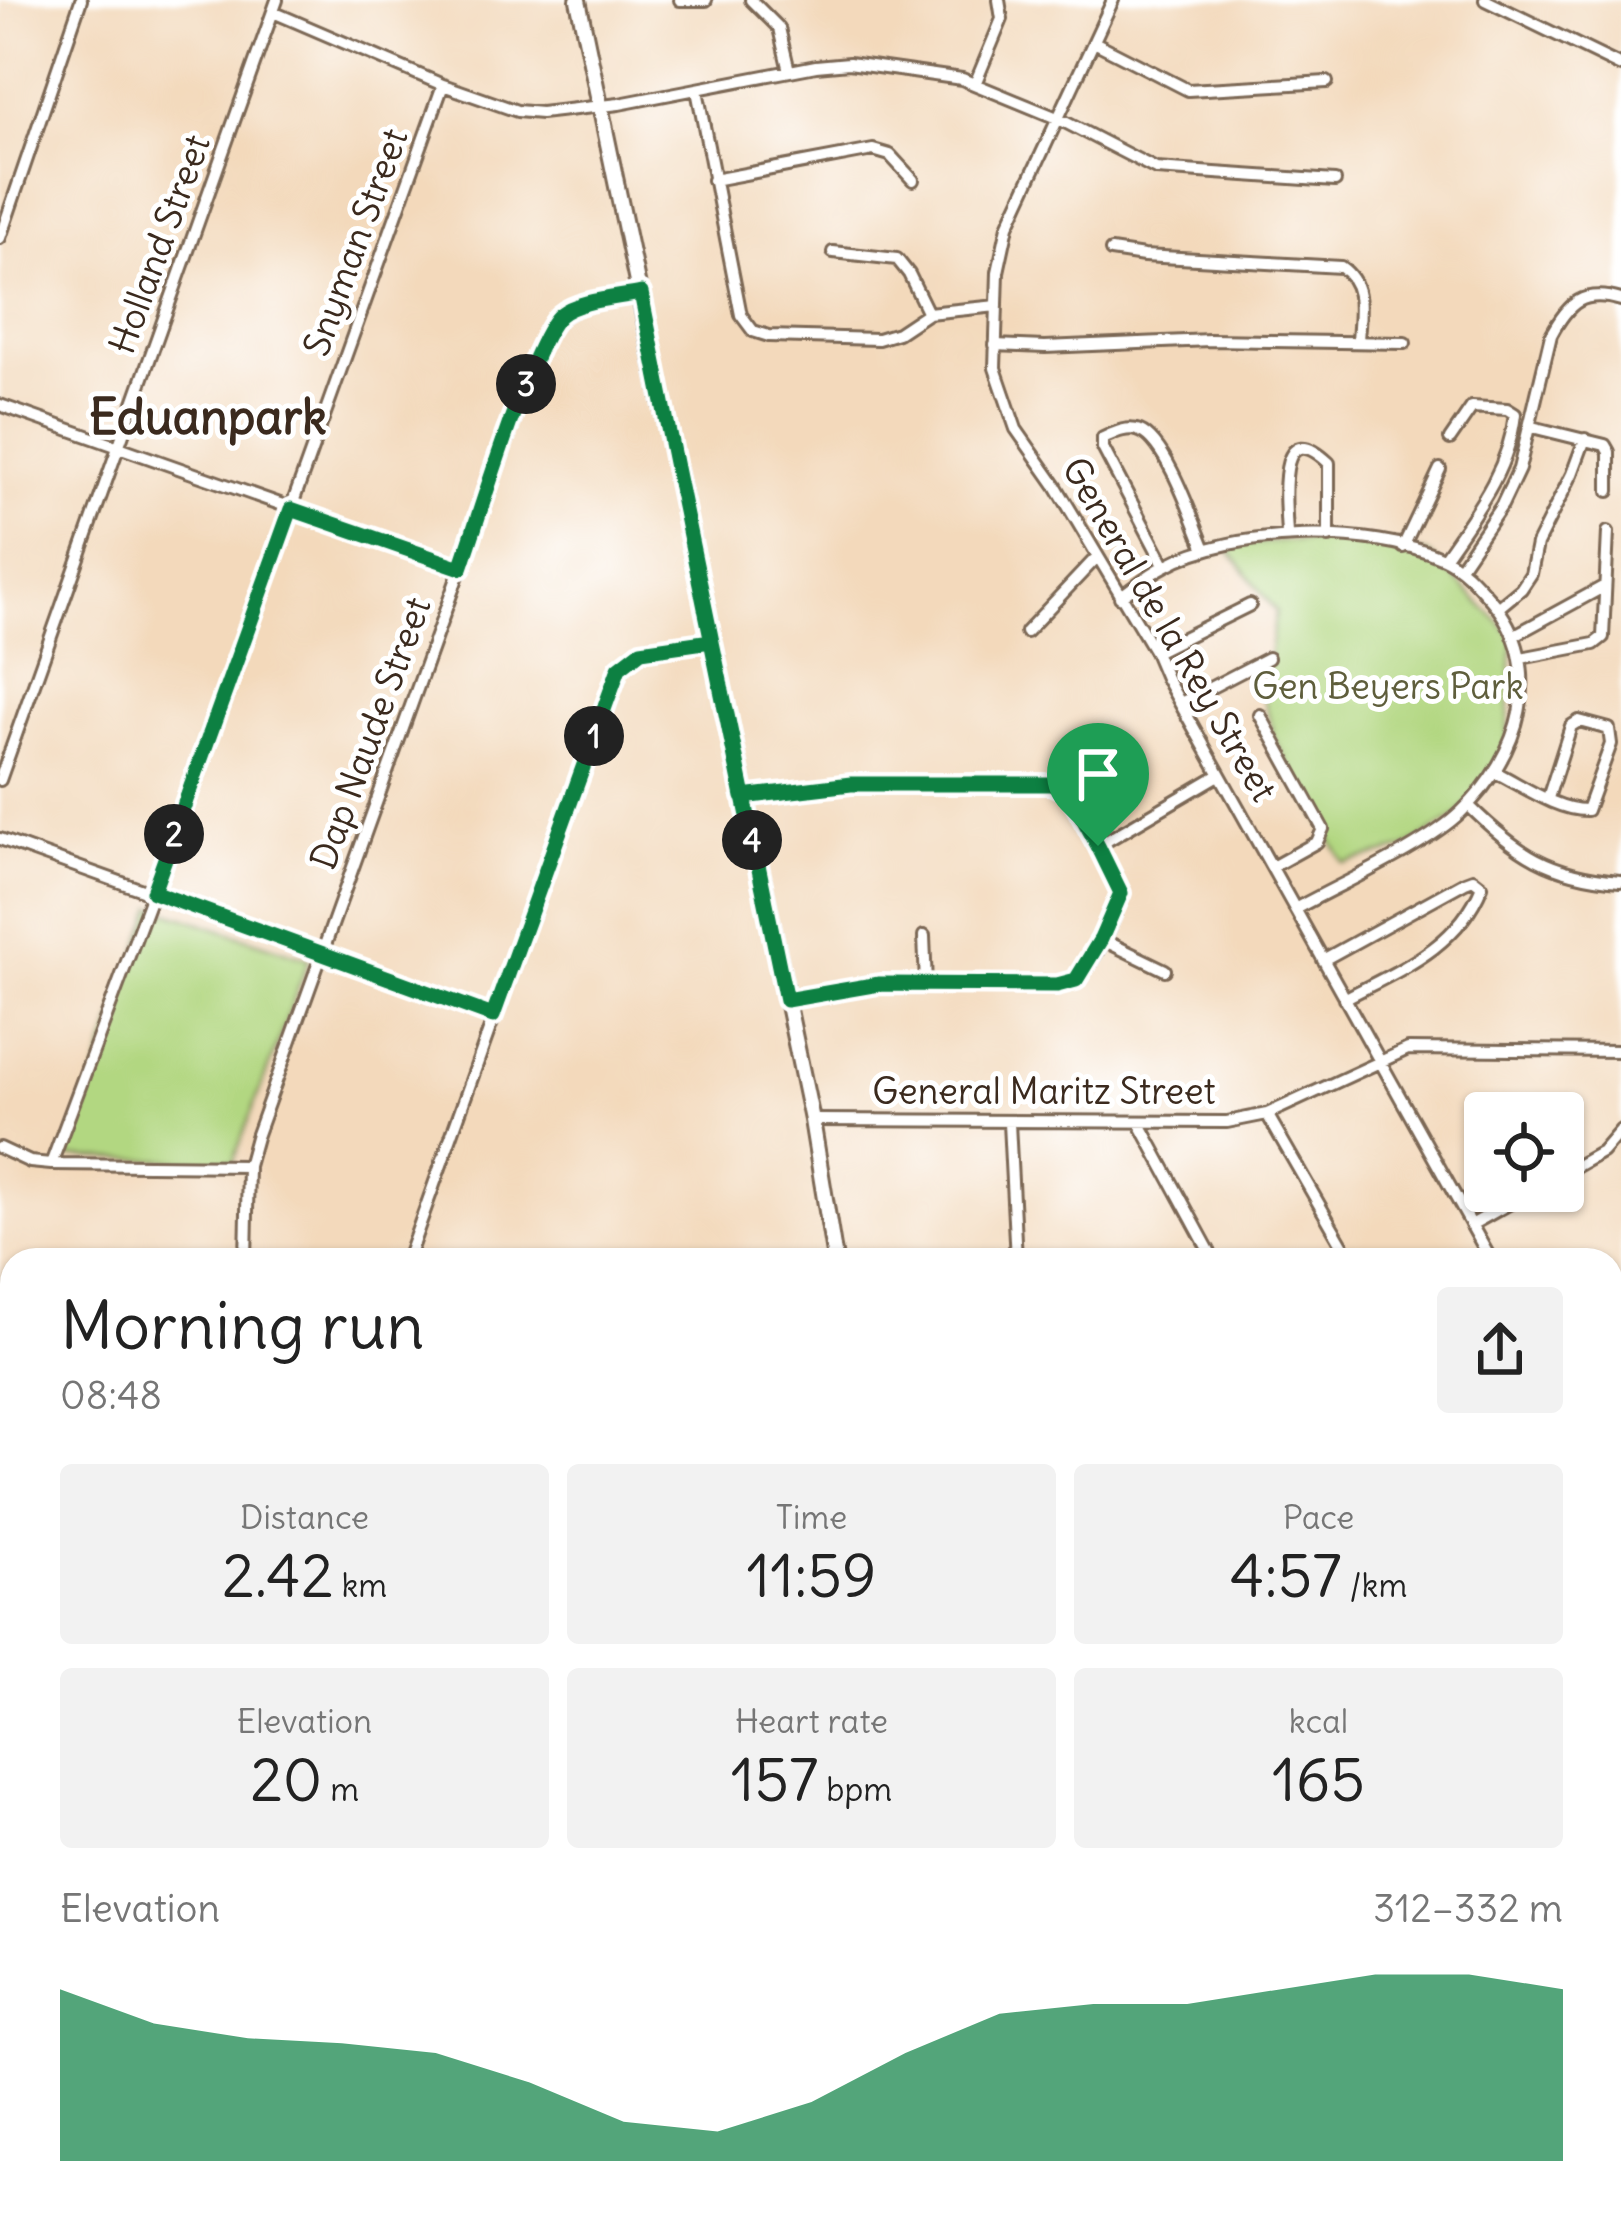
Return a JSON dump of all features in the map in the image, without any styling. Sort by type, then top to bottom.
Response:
[{"type":"street","points":[[0,238],[81,0]]},
{"type":"street","points":[[578,0],[700,555],[711,641],[812,1120],[833,1248]]},
{"type":"street","points":[[680,0],[706,0]]},
{"type":"street","points":[[751,0],[779,28],[790,71]]},
{"type":"street","points":[[975,84],[1003,19],[999,0]]},
{"type":"street","name":"General de la Rey Street","points":[[1113,0],[1008,226],[998,272],[998,380],[1016,429],[1056,486],[1155,652],[1484,1248]]},
{"type":"street","points":[[1485,0],[1621,66]]},
{"type":"street","points":[[275,6],[442,85],[517,111],[601,107],[849,63],[945,74],[975,84],[1057,118],[1137,160],[1173,172],[1335,181]]},
{"type":"street","name":"Holland Street","points":[[0,780],[275,6]]},
{"type":"street","points":[[1094,42],[1188,90],[1327,82]]},
{"type":"street","name":"Snyman Street","points":[[51,1164],[442,85]]},
{"type":"street","points":[[698,90],[741,315],[753,331],[770,336],[878,339],[898,333],[928,313],[997,306]]},
{"type":"street","points":[[713,180],[873,150],[890,155],[913,180]]},
{"type":"street","points":[[1111,250],[1144,256],[1336,265],[1350,273],[1360,290],[1358,342]]},
{"type":"street","points":[[833,252],[897,259],[928,313]]},
{"type":"street","name":"Dap Naude Street","points":[[246,1248],[248,1166],[529,375],[551,325],[569,309],[641,293]]},
{"type":"street","points":[[1460,567],[1507,495],[1532,427],[1551,335],[1559,321],[1585,297],[1597,294],[1621,301]]},
{"type":"street","points":[[995,346],[1405,343]]},
{"type":"street","points":[[0,405],[461,568]]},
{"type":"street","points":[[1444,558],[1489,492],[1510,442],[1515,414],[1508,409],[1472,407],[1450,439]]},
{"type":"street","points":[[1532,427],[1608,448],[1609,491]]},
{"type":"street","points":[[1165,566],[1102,448],[1102,438],[1119,430],[1138,430],[1158,446],[1205,549]]},
{"type":"street","points":[[1498,608],[1532,574],[1537,544],[1585,439]]},
{"type":"street","points":[[1287,535],[1287,466],[1293,452],[1301,448],[1315,450],[1329,464],[1329,537]]},
{"type":"street","points":[[1403,548],[1440,470]]},
{"type":"street","points":[[1521,658],[1600,640],[1605,630],[1608,532]]},
{"type":"street","points":[[1120,597],[1165,566],[1205,549],[1287,535],[1329,537],[1444,558],[1460,567],[1498,608],[1521,658],[1519,716],[1497,772],[1444,826],[1294,909]]},
{"type":"street","points":[[1026,632],[1096,557]]},
{"type":"street","points":[[1513,636],[1603,587]]},
{"type":"street","points":[[1155,652],[1250,604]]},
{"type":"street","points":[[411,1248],[619,668],[641,651],[711,641]]},
{"type":"street","points":[[1181,704],[1268,658]]},
{"type":"street","points":[[1260,715],[1323,829],[1317,842],[1272,867]]},
{"type":"street","points":[[1497,772],[1548,798],[1579,811],[1589,809],[1611,744],[1609,729],[1579,721],[1570,726],[1548,798]]},
{"type":"street","points":[[1098,846],[1220,775]]},
{"type":"street","points":[[743,797],[851,784],[1051,784],[1069,793],[1121,888],[1084,972],[1064,984],[871,985],[786,1000]]},
{"type":"street","points":[[1468,805],[1537,863],[1560,873],[1620,881]]},
{"type":"street","points":[[0,839],[493,1016]]},
{"type":"street","points":[[1323,960],[1470,879],[1482,886],[1455,930],[1438,947],[1344,999]]},
{"type":"street","points":[[925,936],[926,984]]},
{"type":"street","points":[[1101,939],[1165,970]]},
{"type":"street","name":"General Maritz Street","points":[[812,1120],[1227,1122],[1267,1114],[1379,1060],[1418,1048],[1621,1051]]},
{"type":"street","points":[[1267,1114],[1344,1248]]},
{"type":"street","points":[[1139,1122],[1207,1248]]},
{"type":"street","points":[[1009,1123],[1015,1248]]},
{"type":"street","points":[[1584,1162],[1602,1152],[1621,1130]]},
{"type":"street","points":[[0,1148],[30,1162],[51,1164],[248,1166]]},
{"type":"street","points":[[1471,1225],[1494,1212]]},
{"type":"green space","name":"Gen Beyers Park","points":[[1348,538],[1429,553],[1513,636],[1506,756],[1457,816],[1403,849],[1344,863],[1275,740],[1263,696],[1276,611],[1225,545]]},
{"type":"green space","points":[[153,907],[309,959],[233,1162],[66,1157]]},
{"type":"district","name":"Eduanpark","points":[[208,417]]},
{"type":"route","points":[[1098,846],[1069,793],[1051,784],[851,784],[743,797],[711,641],[634,653],[619,668],[493,1016],[153,892],[291,509],[461,568],[551,325],[569,309],[641,293],[711,641],[743,797],[786,1000],[879,984],[1057,985],[1076,980],[1113,917],[1121,893],[1098,846]]}]
